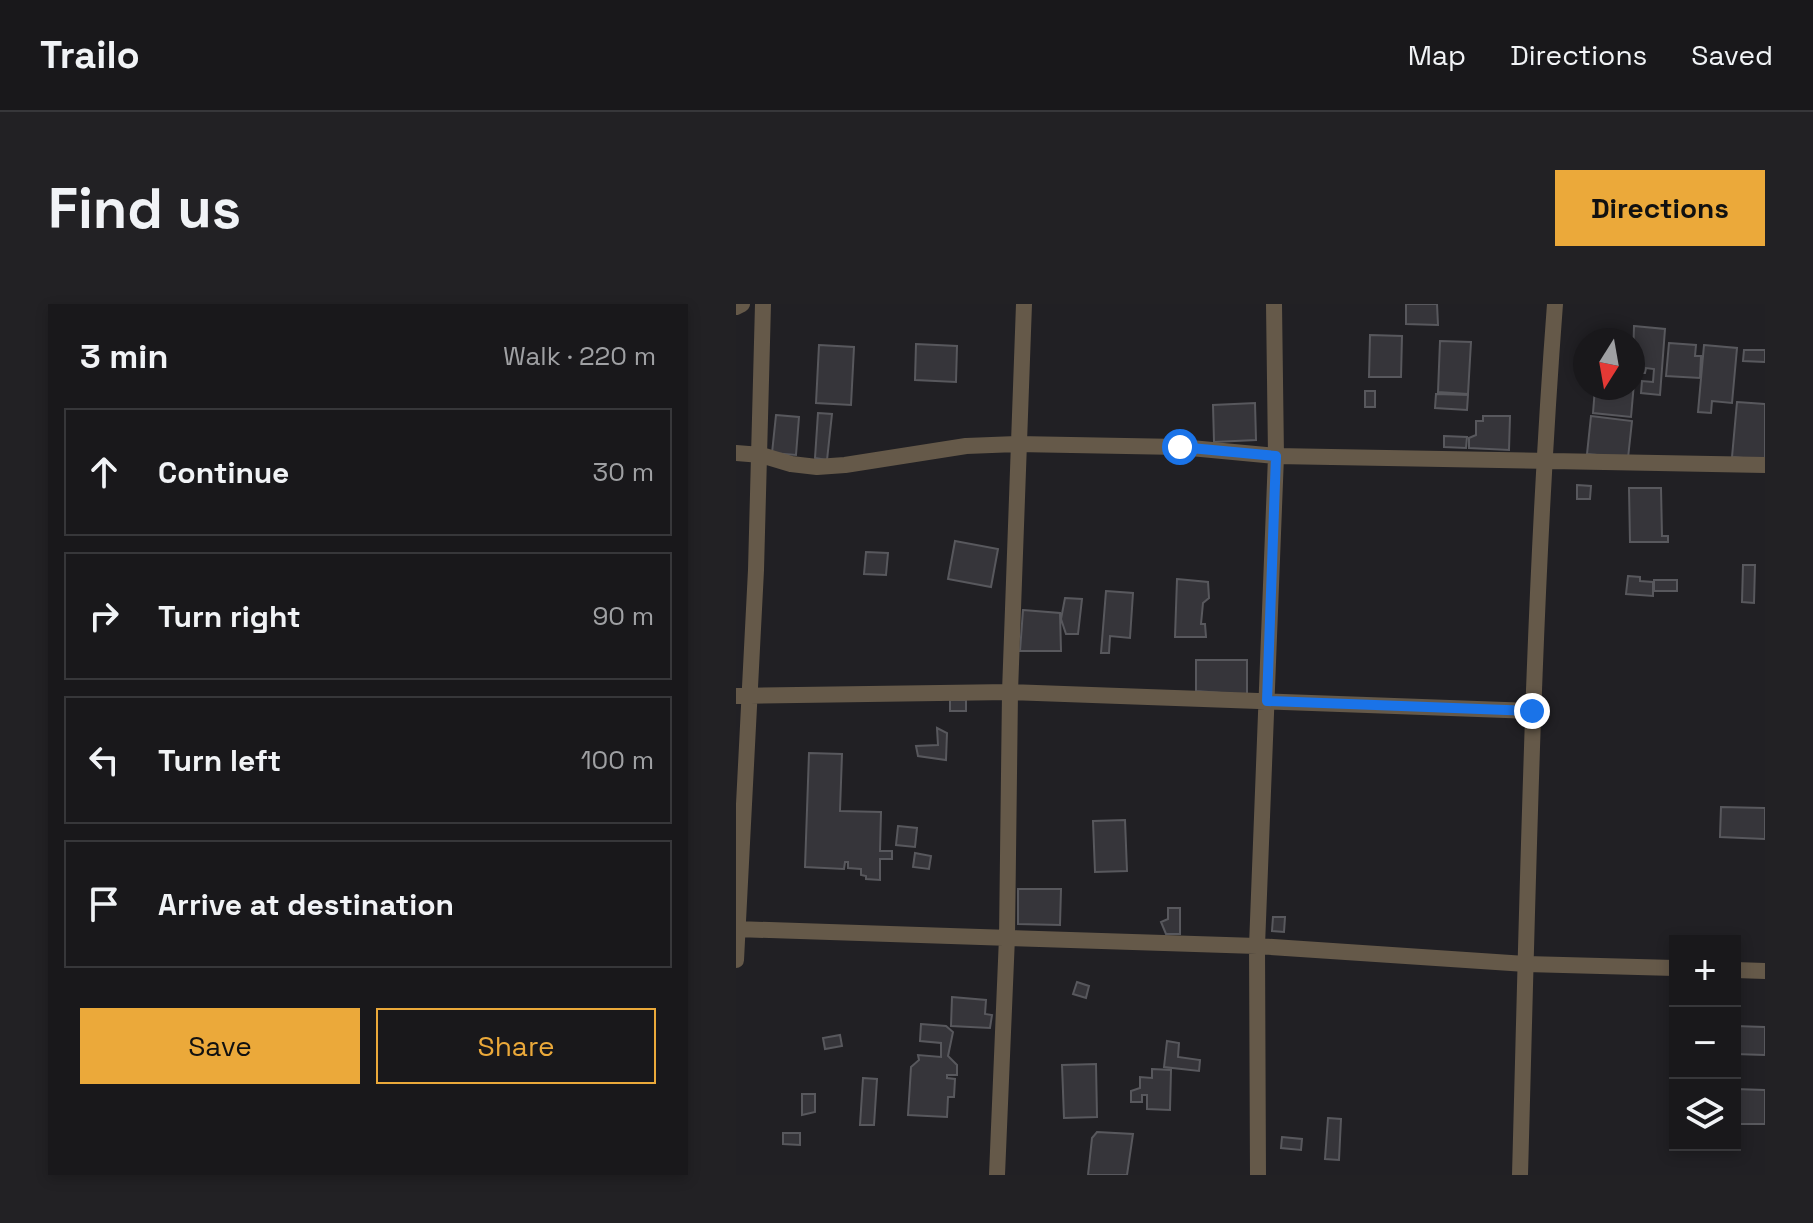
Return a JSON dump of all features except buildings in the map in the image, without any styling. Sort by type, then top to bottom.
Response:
[{"type":"street","points":[[736,307],[742,304]]},
{"type":"street","points":[[736,960],[744,696],[761,455],[763,304]]},
{"type":"street","points":[[997,1175],[1007,937],[1017,444],[1024,304]]},
{"type":"street","points":[[1258,1175],[1257,946],[1276,456],[1274,304]]},
{"type":"street","points":[[1520,1175],[1532,711],[1543,461],[1555,304]]},
{"type":"street","points":[[736,453],[817,467],[966,446],[1017,444],[1180,447],[1276,456],[1765,465]]},
{"type":"street","points":[[744,696],[1010,692],[1532,711]]},
{"type":"street","points":[[736,929],[1257,946],[1526,964],[1669,968]]},
{"type":"street","points":[[1741,970],[1765,971]]},
{"type":"route","points":[[1180,447],[1276,456],[1267,701],[1532,711]]}]
